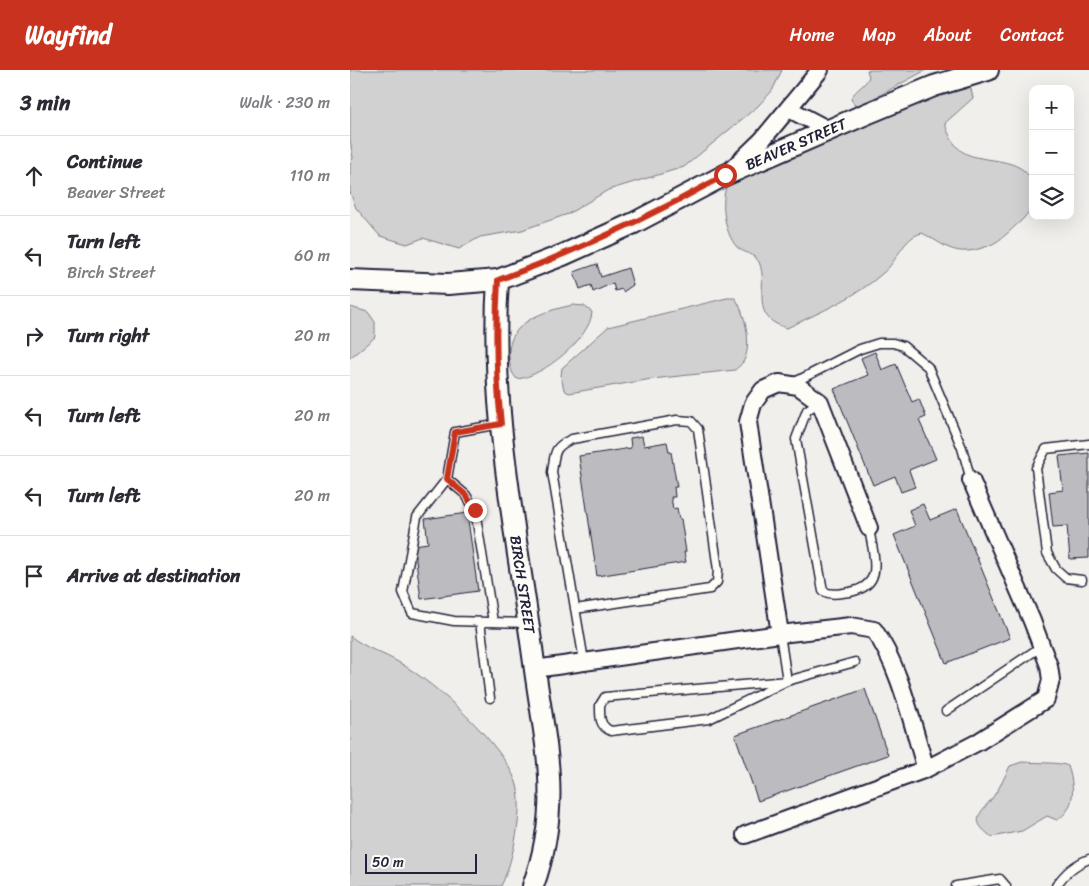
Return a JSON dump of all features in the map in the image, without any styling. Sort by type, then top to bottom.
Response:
[{"type":"street","points":[[725,175],[762,140],[820,70]]},
{"type":"street","name":"BEAVER STREET","points":[[350,280],[448,284],[498,280],[563,255],[625,227],[725,175],[829,130],[934,86],[988,70]]},
{"type":"street","points":[[789,109],[829,130]]},
{"type":"street","name":"BIRCH STREET","points":[[498,280],[495,324],[497,387],[506,480],[548,754],[550,800],[546,841],[533,886]]},
{"type":"street","points":[[780,634],[748,422],[753,404],[763,390],[779,383],[798,386],[820,402],[869,528]]},
{"type":"street","points":[[745,835],[926,769],[978,742],[1046,699],[1052,680],[1042,646],[971,480]]},
{"type":"street","points":[[534,669],[780,634],[851,626],[874,630],[883,642],[892,662],[926,769]]},
{"type":"lane","points":[[788,385],[860,349],[880,343],[893,343],[904,346],[928,367],[962,448],[971,480]]},
{"type":"lane","points":[[820,402],[813,404],[807,410],[796,439],[823,591],[832,595],[861,590],[872,581],[875,566],[869,528]]},
{"type":"lane","points":[[575,609],[710,589],[717,582],[718,570],[698,430],[691,421],[677,420],[572,439],[560,444],[554,452],[552,472],[575,609],[584,661]]},
{"type":"lane","points":[[501,424],[455,432],[447,479],[417,517],[403,592],[412,613],[454,621],[529,623]]},
{"type":"lane","points":[[1082,580],[1066,578],[1056,569],[1047,553],[1036,468],[1046,449],[1089,444]]},
{"type":"lane","points":[[447,479],[466,495],[475,510],[493,622]]},
{"type":"lane","points":[[480,622],[490,698]]},
{"type":"lane","points":[[780,634],[787,681]]},
{"type":"lane","points":[[946,711],[1042,646]]},
{"type":"lane","points":[[787,681],[730,711],[709,719],[611,730],[604,728],[600,718],[600,705],[605,697],[787,681],[855,662]]},
{"type":"lane","points":[[1056,886],[1065,873],[1078,864],[1089,860]]},
{"type":"lane","points":[[956,886],[1000,879],[1006,886]]},
{"type":"shaded area","points":[[350,70],[782,70],[772,91],[758,106],[684,167],[608,190],[568,214],[522,230],[480,237],[459,249],[423,238],[407,244],[380,236],[356,208],[350,192],[350,165],[353,158],[350,139]]},
{"type":"shaded area","points":[[867,70],[926,70],[856,108],[851,98],[869,77]]},
{"type":"shaded area","points":[[969,81],[973,98],[945,123],[948,131],[954,143],[963,152],[972,156],[1005,162],[1024,171],[1029,177],[1029,211],[1025,217],[999,240],[988,246],[972,250],[964,251],[950,248],[922,233],[915,236],[905,245],[888,268],[861,290],[787,328],[767,317],[763,309],[762,272],[759,262],[755,257],[737,247],[728,232],[724,213],[724,194],[730,178]]},
{"type":"shaded area","points":[[727,298],[735,298],[739,304],[745,320],[748,339],[746,356],[735,370],[652,379],[569,393],[564,390],[561,376],[562,368],[608,327]]},
{"type":"shaded area","points":[[573,305],[584,306],[592,312],[590,322],[583,333],[564,354],[551,364],[527,377],[517,379],[510,367],[509,358],[510,345],[514,335],[529,320]]},
{"type":"shaded area","points":[[350,307],[368,312],[375,322],[375,337],[350,358]]},
{"type":"shaded area","points":[[350,636],[400,663],[431,685],[483,733],[508,767],[516,782],[519,805],[510,863],[501,886],[350,886]]},
{"type":"shaded area","points":[[1022,762],[1053,763],[1068,766],[1072,780],[1071,802],[1068,809],[1057,820],[1047,816],[1022,831],[992,837],[980,826],[979,817],[998,790],[1010,766]]},
{"type":"building","points":[[597,264],[601,277],[628,268],[633,285],[623,292],[622,289],[615,291],[613,283],[593,292],[591,285],[580,289],[574,272]]},
{"type":"building","points":[[875,352],[882,370],[896,364],[912,402],[919,399],[926,417],[919,420],[936,459],[909,470],[915,487],[901,492],[895,476],[873,485],[834,389],[868,375],[861,358]]},
{"type":"building","points":[[642,436],[644,446],[667,442],[669,452],[671,452],[677,487],[674,487],[675,497],[671,497],[673,509],[677,508],[679,519],[681,519],[686,562],[597,576],[579,456],[631,448],[630,438]]},
{"type":"building","points":[[1089,453],[1089,558],[1070,559],[1067,526],[1053,527],[1049,492],[1063,490],[1059,456]]},
{"type":"building","points":[[923,504],[930,520],[957,509],[1010,638],[946,663],[894,535],[915,526],[909,510]]},
{"type":"building","points":[[467,513],[478,591],[421,599],[414,545],[428,543],[425,519]]},
{"type":"building","points":[[865,689],[888,755],[758,801],[735,735]]},
{"type":"route","points":[[475,510],[466,495],[447,479],[455,432],[501,424],[497,387],[495,324],[498,280],[563,255],[634,223],[725,175]]}]
